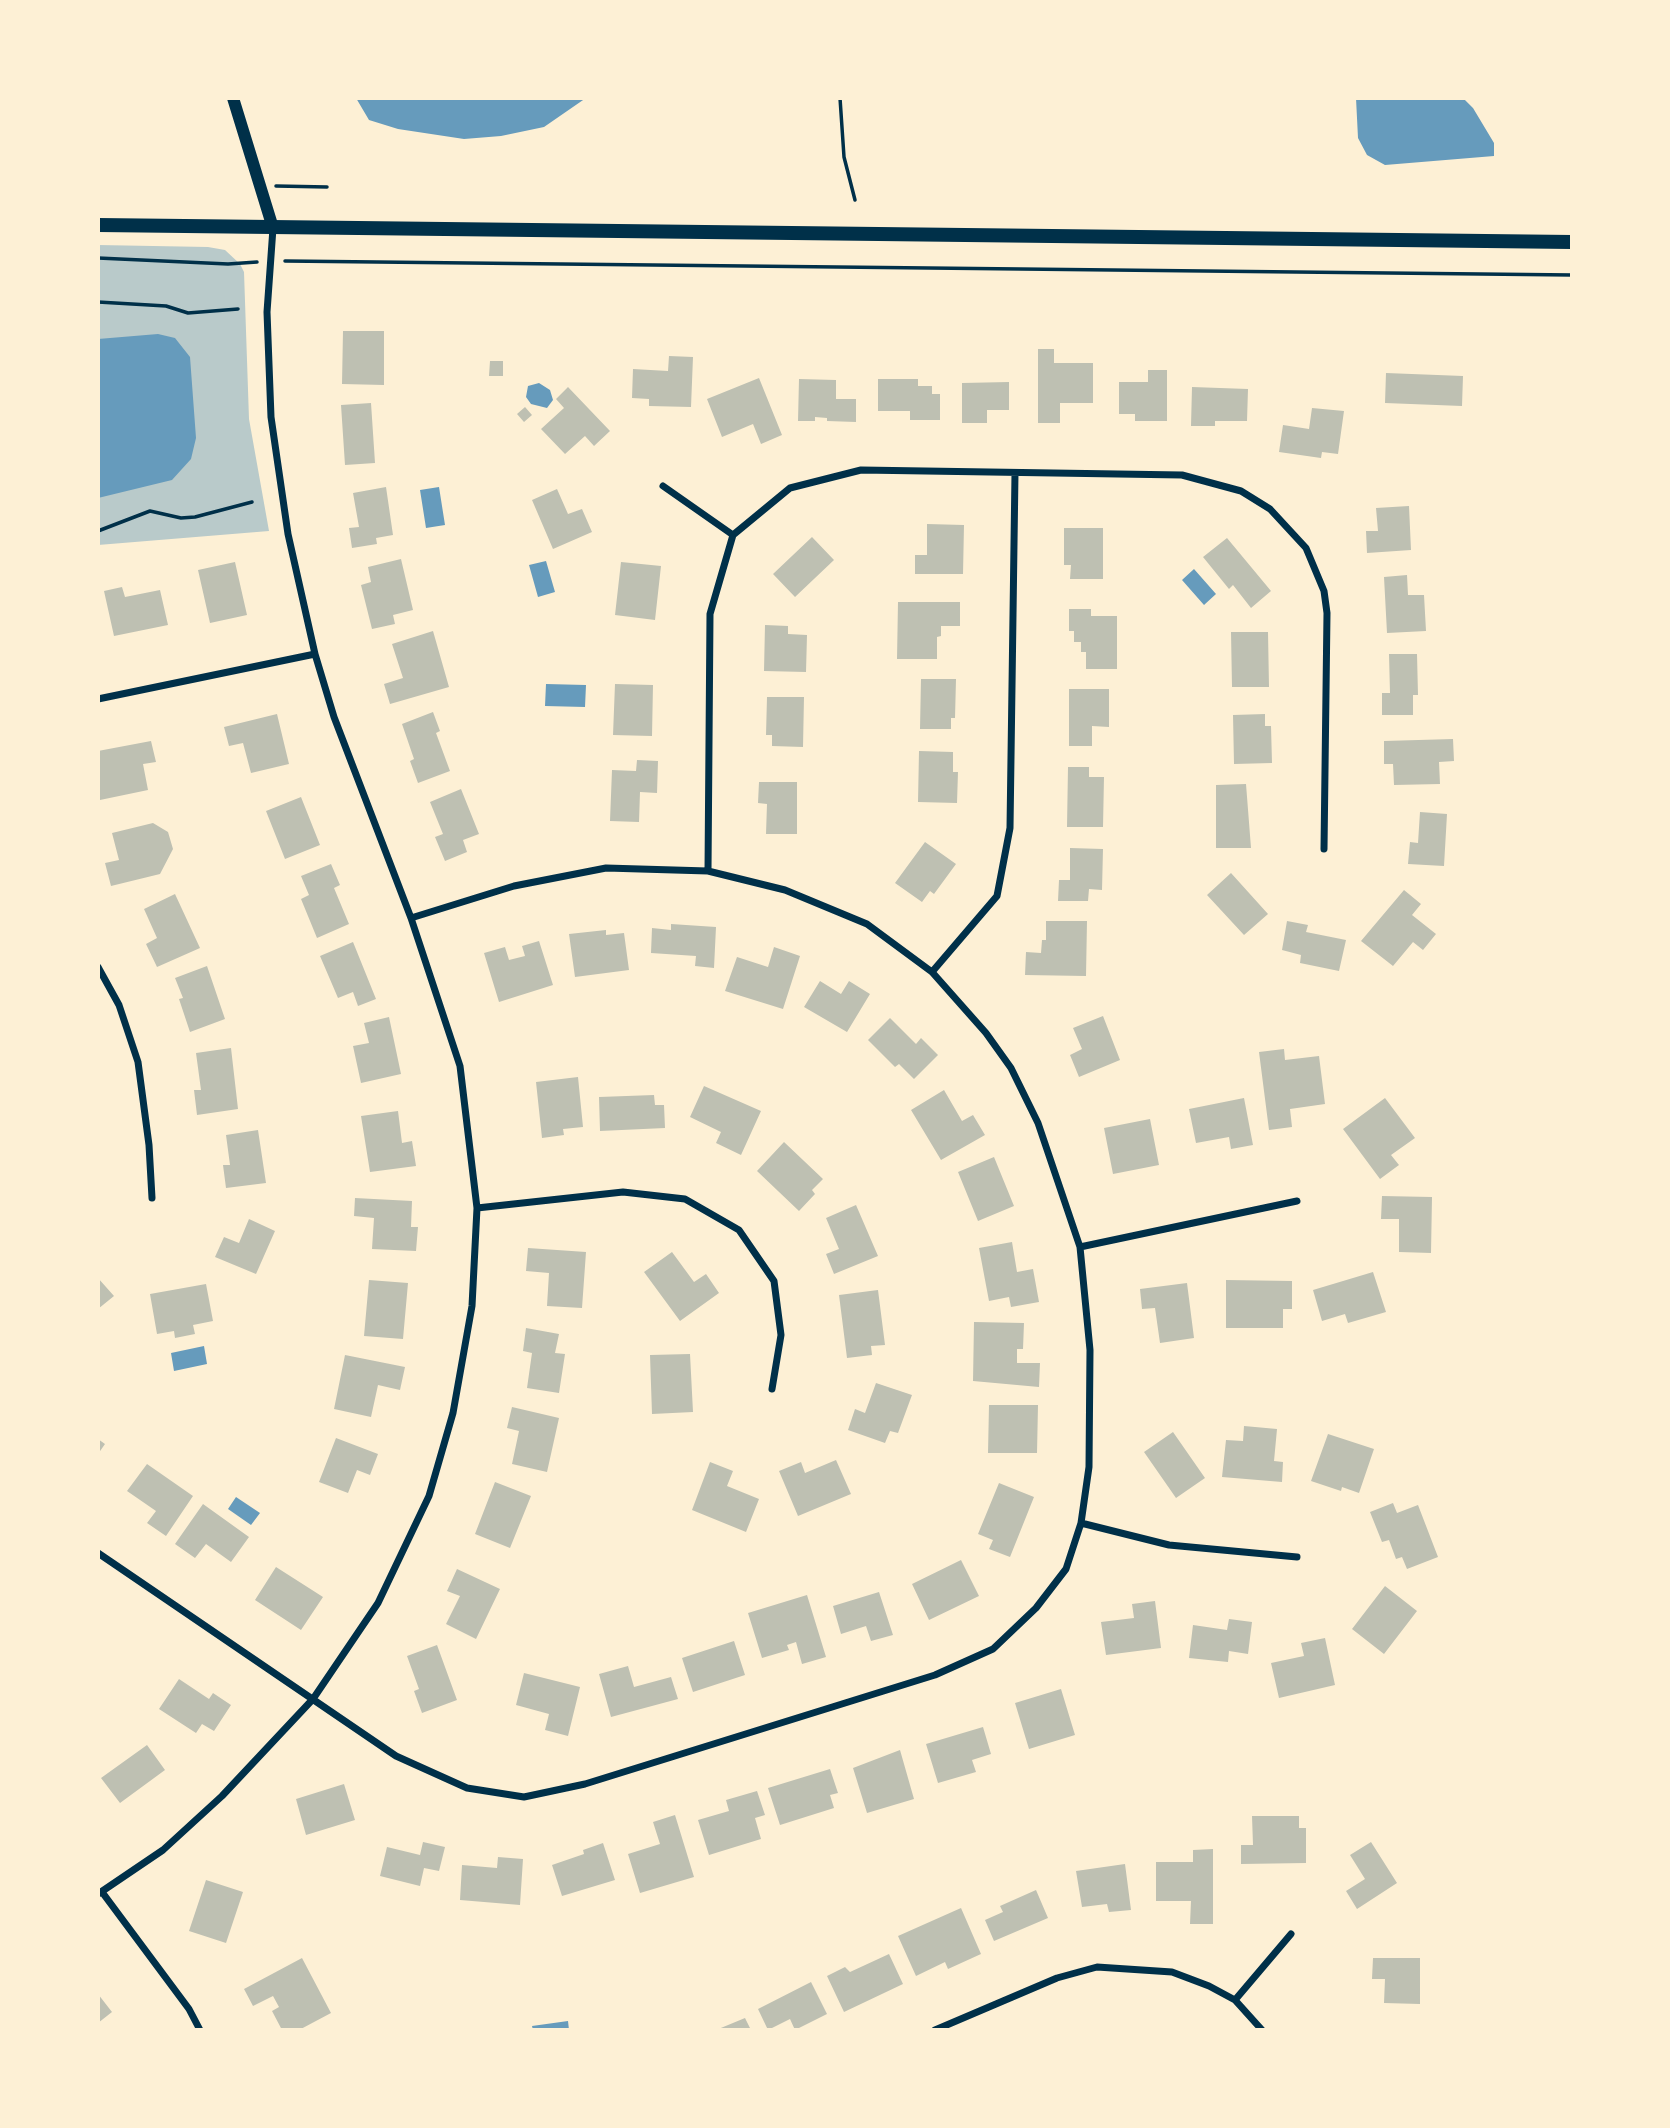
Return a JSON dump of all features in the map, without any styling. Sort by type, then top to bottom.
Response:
[{"type":"main road","points":[[98,225],[1572,242]]},
{"type":"street","points":[[200,2030],[189,2009],[100,1893],[163,1850],[222,1796],[313,1699],[378,1603],[429,1496],[453,1413],[472,1306],[477,1208],[460,1066],[411,918],[334,717],[315,654],[288,534],[271,417],[267,312],[273,228],[233,98]]},
{"type":"street","points":[[708,871],[710,614],[733,535],[790,488],[861,470],[1182,475],[1213,481],[1241,491],[1270,509],[1291,528],[1317,568],[1327,613],[1324,849]]},
{"type":"street","points":[[932,972],[997,896],[1010,828],[1015,473]]},
{"type":"street","points":[[663,486],[733,535]]},
{"type":"street","points":[[98,699],[315,654]]},
{"type":"street","points":[[98,1553],[396,1756],[467,1788],[524,1797],[574,1787],[935,1675],[993,1649],[1036,1608],[1066,1569],[1081,1523],[1089,1467],[1090,1350],[1080,1247],[1038,1123],[1011,1068],[986,1033],[932,972],[867,924],[785,890],[708,871],[606,868],[514,886],[411,918]]},
{"type":"street","points":[[98,967],[119,1005],[138,1062],[149,1145],[152,1198]]},
{"type":"street","points":[[477,1208],[624,1192],[685,1199],[739,1230],[774,1281],[781,1335],[772,1389]]},
{"type":"street","points":[[1080,1247],[1297,1201]]},
{"type":"street","points":[[1081,1523],[1169,1545],[1297,1557]]},
{"type":"street","points":[[1235,2000],[1291,1934]]},
{"type":"street","points":[[936,2030],[1057,1978],[1097,1967],[1172,1972],[1209,1986],[1235,2000],[1262,2030]]},
{"type":"path","points":[[839,98],[844,157],[855,200]]},
{"type":"path","points":[[260,185],[327,187]]},
{"type":"path","points":[[98,258],[228,264],[271,261],[1572,275]]},
{"type":"path","points":[[98,302],[166,306],[188,313],[238,309]]},
{"type":"path","points":[[98,531],[150,511],[195,517],[252,502]]},
{"type":"shaded area","points":[[98,245],[208,247],[225,250],[240,264],[244,272],[249,419],[269,531],[98,545]]},
{"type":"water","points":[[356,98],[586,98],[544,127],[501,136],[464,139],[398,129],[369,120]]},
{"type":"water","points":[[1356,98],[1463,98],[1473,108],[1494,143],[1494,156],[1385,165],[1367,155],[1358,138]]},
{"type":"water","points":[[158,334],[175,338],[190,357],[196,438],[191,459],[172,480],[98,498],[98,339]]},
{"type":"water","points":[[539,383],[550,390],[553,400],[547,408],[531,404],[526,397],[528,386]]},
{"type":"water","points":[[439,487],[445,525],[426,528],[420,490]]},
{"type":"water","points":[[546,561],[555,592],[538,597],[529,565]]},
{"type":"water","points":[[1194,569],[1216,594],[1204,605],[1182,580]]},
{"type":"water","points":[[546,684],[586,685],[585,707],[545,706]]},
{"type":"water","points":[[204,1346],[207,1364],[174,1371],[171,1353]]},
{"type":"water","points":[[236,1497],[260,1513],[251,1525],[228,1509]]},
{"type":"water","points":[[568,2021],[569,2030],[533,2030],[532,2026]]},
{"type":"building","points":[[343,331],[384,331],[384,385],[342,384]]},
{"type":"building","points":[[1038,349],[1054,349],[1054,363],[1093,363],[1093,403],[1060,403],[1060,423],[1038,423]]},
{"type":"building","points":[[669,356],[693,357],[691,407],[649,406],[649,399],[632,398],[633,369],[668,371]]},
{"type":"building","points":[[490,361],[503,361],[503,376],[489,376]]},
{"type":"building","points":[[1148,370],[1167,370],[1167,421],[1135,421],[1135,414],[1119,414],[1119,382],[1148,382]]},
{"type":"building","points":[[1386,373],[1463,376],[1462,406],[1385,403]]},
{"type":"building","points":[[759,378],[782,435],[761,444],[753,424],[722,437],[707,399]]},
{"type":"building","points":[[799,379],[836,380],[836,399],[856,399],[856,422],[827,421],[827,418],[815,417],[815,421],[798,421]]},
{"type":"building","points":[[878,379],[918,379],[918,386],[932,386],[932,394],[940,394],[940,420],[910,420],[910,411],[878,411]]},
{"type":"building","points":[[1009,382],[1009,410],[987,410],[987,423],[962,423],[962,383]]},
{"type":"building","points":[[568,387],[610,431],[594,446],[585,436],[565,454],[541,429],[564,408],[556,399]]},
{"type":"building","points":[[1192,387],[1248,389],[1247,421],[1215,421],[1215,426],[1191,426]]},
{"type":"building","points":[[371,403],[375,463],[345,465],[341,405]]},
{"type":"building","points":[[525,407],[532,415],[524,422],[517,414]]},
{"type":"building","points":[[1312,408],[1344,411],[1338,454],[1322,452],[1321,458],[1279,452],[1283,425],[1309,429]]},
{"type":"building","points":[[386,487],[393,535],[376,538],[377,544],[352,548],[349,528],[359,527],[353,493]]},
{"type":"building","points":[[557,489],[568,514],[582,509],[592,532],[553,549],[532,500]]},
{"type":"building","points":[[1409,506],[1411,550],[1367,553],[1366,531],[1378,531],[1376,508]]},
{"type":"building","points":[[927,524],[964,525],[963,574],[915,574],[915,555],[927,555]]},
{"type":"building","points":[[1064,528],[1103,528],[1103,579],[1070,579],[1071,565],[1064,565]]},
{"type":"building","points":[[812,537],[834,560],[795,597],[773,574]]},
{"type":"building","points":[[1227,538],[1271,591],[1251,608],[1233,585],[1229,589],[1203,557]]},
{"type":"building","points":[[401,559],[413,610],[393,615],[395,624],[372,629],[361,585],[371,582],[368,567]]},
{"type":"building","points":[[235,562],[247,615],[210,623],[198,570]]},
{"type":"building","points":[[621,562],[661,566],[655,620],[615,615]]},
{"type":"building","points":[[1407,575],[1408,595],[1424,595],[1426,631],[1387,633],[1384,577]]},
{"type":"building","points":[[122,587],[125,597],[160,590],[168,625],[114,636],[104,591]]},
{"type":"building","points":[[898,602],[960,602],[960,626],[941,626],[941,636],[937,637],[937,659],[897,659]]},
{"type":"building","points":[[1069,609],[1091,609],[1091,616],[1117,616],[1117,669],[1086,669],[1086,652],[1081,652],[1081,642],[1074,642],[1074,631],[1069,631]]},
{"type":"building","points":[[765,625],[788,626],[788,634],[807,635],[806,672],[764,671]]},
{"type":"building","points":[[433,631],[449,687],[390,704],[384,684],[403,678],[392,644]]},
{"type":"building","points":[[1231,632],[1268,632],[1269,687],[1232,687]]},
{"type":"building","points":[[1389,654],[1417,654],[1418,695],[1413,695],[1413,715],[1382,715],[1382,693],[1390,693]]},
{"type":"building","points":[[921,679],[956,679],[955,718],[951,718],[951,729],[920,729]]},
{"type":"building","points":[[615,684],[653,685],[652,736],[613,735]]},
{"type":"building","points":[[1069,689],[1109,689],[1109,727],[1092,726],[1092,746],[1069,746]]},
{"type":"building","points":[[767,697],[804,697],[803,747],[772,746],[772,735],[766,735]]},
{"type":"building","points":[[433,712],[440,731],[436,733],[450,771],[418,783],[410,761],[414,759],[402,724]]},
{"type":"building","points":[[277,714],[289,764],[251,773],[243,743],[229,746],[224,727]]},
{"type":"building","points":[[1265,714],[1265,726],[1271,726],[1272,763],[1234,764],[1233,715]]},
{"type":"building","points":[[1453,739],[1454,761],[1439,762],[1440,784],[1394,785],[1393,764],[1384,764],[1384,741]]},
{"type":"building","points":[[151,741],[156,762],[143,764],[148,790],[100,800],[98,751]]},
{"type":"building","points":[[919,751],[953,752],[953,772],[958,772],[957,803],[918,802]]},
{"type":"building","points":[[637,760],[658,761],[657,793],[640,792],[639,822],[610,821],[612,770],[636,771]]},
{"type":"building","points":[[1068,767],[1089,767],[1089,777],[1104,777],[1103,827],[1067,827]]},
{"type":"building","points":[[759,782],[797,782],[797,834],[766,834],[767,804],[758,803]]},
{"type":"building","points":[[1246,784],[1251,848],[1216,848],[1216,785]]},
{"type":"building","points":[[461,789],[479,834],[463,840],[467,852],[445,861],[435,837],[443,834],[430,802]]},
{"type":"building","points":[[301,797],[320,845],[285,859],[266,811]]},
{"type":"building","points":[[1420,812],[1447,814],[1444,866],[1408,864],[1410,842],[1418,843]]},
{"type":"building","points":[[153,823],[168,832],[173,849],[160,874],[111,886],[105,863],[119,860],[112,833]]},
{"type":"building","points":[[925,842],[956,864],[934,894],[930,891],[922,902],[895,883]]},
{"type":"building","points":[[1070,848],[1103,849],[1102,890],[1089,889],[1088,901],[1058,901],[1059,880],[1070,880]]},
{"type":"building","points":[[331,864],[340,885],[334,888],[349,924],[317,938],[301,899],[309,895],[301,876]]},
{"type":"building","points":[[1231,873],[1268,914],[1244,935],[1207,895]]},
{"type":"building","points":[[1404,890],[1421,904],[1412,915],[1436,934],[1423,950],[1413,942],[1393,966],[1361,941]]},
{"type":"building","points":[[175,894],[200,948],[157,967],[146,944],[157,938],[144,909]]},
{"type":"building","points":[[1046,921],[1087,921],[1086,976],[1025,975],[1026,952],[1041,953],[1042,940],[1046,940]]},
{"type":"building","points":[[1287,921],[1308,925],[1306,932],[1346,940],[1339,971],[1300,963],[1301,955],[1282,950]]},
{"type":"building","points":[[671,924],[716,927],[714,968],[695,966],[696,956],[651,953],[652,928],[671,930]]},
{"type":"building","points":[[606,930],[606,935],[624,933],[629,970],[575,977],[569,934]]},
{"type":"building","points":[[539,941],[553,985],[499,1002],[484,953],[505,947],[509,960],[525,956],[522,946]]},
{"type":"building","points":[[353,942],[376,999],[358,1006],[353,992],[338,998],[320,956]]},
{"type":"building","points":[[774,947],[800,956],[783,1009],[725,991],[737,957],[768,967]]},
{"type":"building","points":[[207,966],[225,1019],[190,1032],[179,999],[183,998],[175,978]]},
{"type":"building","points":[[820,981],[841,994],[849,981],[870,994],[847,1032],[804,1007]]},
{"type":"building","points":[[1103,1016],[1120,1060],[1079,1077],[1070,1055],[1082,1049],[1073,1028]]},
{"type":"building","points":[[389,1017],[401,1074],[361,1083],[353,1046],[369,1043],[364,1023]]},
{"type":"building","points":[[890,1018],[916,1044],[921,1038],[938,1055],[914,1079],[899,1064],[895,1067],[868,1040]]},
{"type":"building","points":[[231,1048],[238,1109],[197,1115],[194,1090],[201,1090],[196,1053]]},
{"type":"building","points":[[1284,1049],[1285,1060],[1319,1056],[1325,1104],[1290,1109],[1292,1127],[1269,1130],[1259,1052]]},
{"type":"building","points":[[578,1077],[583,1127],[563,1129],[564,1135],[542,1138],[536,1082]]},
{"type":"building","points":[[704,1086],[761,1111],[741,1155],[716,1143],[721,1132],[690,1117]]},
{"type":"building","points":[[944,1090],[962,1121],[973,1115],[985,1135],[941,1160],[911,1110]]},
{"type":"building","points":[[654,1095],[655,1105],[664,1105],[665,1128],[600,1131],[599,1097]]},
{"type":"building","points":[[1244,1098],[1253,1145],[1231,1149],[1229,1137],[1196,1143],[1189,1109]]},
{"type":"building","points":[[1385,1098],[1415,1138],[1391,1155],[1399,1165],[1380,1179],[1343,1129]]},
{"type":"building","points":[[398,1111],[402,1143],[412,1141],[416,1166],[370,1172],[361,1116]]},
{"type":"building","points":[[1150,1119],[1159,1165],[1113,1174],[1104,1128]]},
{"type":"building","points":[[258,1130],[266,1183],[226,1188],[223,1165],[230,1165],[226,1135]]},
{"type":"building","points":[[784,1142],[823,1179],[812,1190],[815,1194],[799,1211],[757,1171]]},
{"type":"building","points":[[994,1157],[1014,1206],[978,1221],[958,1172]]},
{"type":"building","points":[[1382,1196],[1432,1197],[1431,1253],[1399,1252],[1399,1219],[1381,1219]]},
{"type":"building","points":[[355,1198],[412,1201],[411,1227],[418,1227],[416,1251],[372,1249],[374,1218],[354,1216]]},
{"type":"building","points":[[856,1205],[878,1256],[834,1274],[826,1254],[839,1249],[826,1218]]},
{"type":"building","points":[[249,1219],[275,1231],[256,1274],[215,1257],[224,1237],[239,1243]]},
{"type":"building","points":[[1012,1242],[1017,1272],[1033,1269],[1039,1302],[1011,1307],[1009,1297],[989,1301],[979,1248]]},
{"type":"building","points":[[528,1248],[586,1252],[582,1308],[547,1306],[549,1273],[526,1271]]},
{"type":"building","points":[[672,1252],[694,1282],[706,1274],[719,1293],[680,1321],[644,1272]]},
{"type":"building","points":[[1373,1272],[1386,1312],[1348,1323],[1345,1314],[1322,1321],[1313,1290]]},
{"type":"building","points":[[98,1278],[114,1296],[98,1309]]},
{"type":"building","points":[[369,1280],[408,1283],[403,1339],[364,1336]]},
{"type":"building","points":[[1226,1280],[1292,1281],[1292,1309],[1283,1309],[1283,1328],[1226,1328]]},
{"type":"building","points":[[1187,1283],[1194,1338],[1160,1343],[1155,1308],[1142,1309],[1140,1289]]},
{"type":"building","points":[[206,1284],[213,1321],[193,1325],[195,1334],[175,1338],[174,1331],[157,1334],[150,1294]]},
{"type":"building","points":[[878,1290],[885,1345],[871,1346],[872,1355],[847,1358],[839,1295]]},
{"type":"building","points":[[974,1322],[1024,1323],[1023,1349],[1017,1349],[1017,1363],[1040,1363],[1039,1387],[973,1381]]},
{"type":"building","points":[[526,1328],[559,1334],[555,1353],[565,1354],[559,1393],[527,1388],[532,1353],[523,1351]]},
{"type":"building","points":[[690,1354],[693,1412],[652,1414],[650,1355]]},
{"type":"building","points":[[345,1355],[405,1367],[400,1390],[378,1385],[371,1417],[334,1409]]},
{"type":"building","points":[[876,1383],[912,1395],[898,1433],[890,1431],[885,1443],[848,1430],[855,1409],[865,1413]]},
{"type":"building","points":[[989,1405],[1038,1405],[1037,1453],[988,1453]]},
{"type":"building","points":[[512,1407],[559,1418],[547,1472],[512,1464],[519,1431],[507,1428]]},
{"type":"building","points":[[1244,1426],[1277,1429],[1274,1461],[1283,1462],[1282,1482],[1222,1477],[1226,1440],[1243,1441]]},
{"type":"building","points":[[1173,1432],[1205,1478],[1176,1498],[1144,1452]]},
{"type":"building","points":[[1328,1434],[1374,1449],[1359,1493],[1342,1487],[1341,1491],[1311,1481]]},
{"type":"building","points":[[336,1438],[378,1454],[370,1475],[357,1470],[348,1493],[319,1482]]},
{"type":"building","points":[[98,1439],[105,1444],[98,1454]]},
{"type":"building","points":[[836,1460],[851,1494],[798,1516],[779,1471],[801,1462],[805,1473]]},
{"type":"building","points":[[710,1462],[733,1471],[727,1486],[759,1499],[746,1532],[692,1510]]},
{"type":"building","points":[[147,1464],[193,1496],[166,1536],[147,1523],[156,1511],[127,1491]]},
{"type":"building","points":[[495,1482],[531,1496],[510,1548],[475,1534]]},
{"type":"building","points":[[999,1483],[1034,1497],[1010,1557],[989,1549],[993,1540],[978,1534]]},
{"type":"building","points":[[1393,1503],[1397,1513],[1418,1505],[1438,1557],[1407,1569],[1402,1557],[1396,1559],[1389,1540],[1382,1542],[1370,1512]]},
{"type":"building","points":[[203,1504],[249,1537],[231,1562],[206,1544],[195,1558],[175,1544]]},
{"type":"building","points":[[961,1560],[979,1596],[929,1620],[912,1584]]},
{"type":"building","points":[[276,1567],[323,1597],[301,1630],[255,1600]]},
{"type":"building","points":[[457,1569],[500,1589],[476,1639],[446,1624],[460,1596],[447,1591]]},
{"type":"building","points":[[1385,1586],[1417,1611],[1384,1654],[1352,1629]]},
{"type":"building","points":[[879,1592],[893,1635],[871,1641],[866,1626],[841,1634],[833,1606]]},
{"type":"building","points":[[807,1595],[826,1657],[802,1664],[796,1642],[787,1645],[789,1650],[762,1658],[748,1613]]},
{"type":"building","points":[[1155,1601],[1161,1648],[1106,1655],[1101,1622],[1134,1618],[1132,1604]]},
{"type":"building","points":[[1229,1619],[1252,1622],[1248,1654],[1229,1651],[1228,1662],[1189,1658],[1193,1625],[1227,1630]]},
{"type":"building","points":[[1325,1638],[1335,1685],[1279,1698],[1271,1663],[1304,1656],[1301,1643]]},
{"type":"building","points":[[734,1641],[745,1675],[693,1692],[682,1658]]},
{"type":"building","points":[[437,1645],[457,1700],[422,1713],[414,1691],[419,1689],[407,1656]]},
{"type":"building","points":[[628,1666],[634,1687],[671,1677],[678,1699],[611,1717],[599,1674]]},
{"type":"building","points":[[524,1673],[580,1687],[568,1736],[545,1730],[549,1714],[516,1705]]},
{"type":"building","points":[[179,1679],[209,1699],[213,1693],[231,1705],[214,1731],[202,1724],[196,1733],[159,1709]]},
{"type":"building","points":[[1061,1689],[1075,1735],[1029,1749],[1015,1703]]},
{"type":"building","points":[[983,1727],[991,1754],[972,1760],[976,1772],[938,1783],[926,1744]]},
{"type":"building","points":[[147,1745],[165,1770],[120,1803],[101,1778]]},
{"type":"building","points":[[900,1750],[914,1799],[867,1813],[853,1768]]},
{"type":"building","points":[[830,1769],[838,1793],[830,1795],[834,1808],[780,1825],[768,1788]]},
{"type":"building","points":[[344,1784],[355,1820],[306,1835],[296,1799]]},
{"type":"building","points":[[757,1791],[765,1815],[755,1818],[761,1839],[709,1855],[698,1820],[729,1811],[726,1800]]},
{"type":"building","points":[[675,1815],[694,1877],[640,1893],[628,1854],[660,1844],[653,1822]]},
{"type":"building","points":[[1252,1816],[1299,1816],[1299,1828],[1306,1828],[1306,1863],[1241,1864],[1241,1845],[1253,1845]]},
{"type":"building","points":[[423,1842],[445,1847],[439,1871],[424,1868],[420,1886],[380,1876],[387,1847],[420,1855]]},
{"type":"building","points":[[1371,1842],[1397,1883],[1357,1909],[1346,1891],[1365,1879],[1350,1855]]},
{"type":"building","points":[[603,1843],[615,1880],[562,1896],[552,1865],[584,1854],[583,1850]]},
{"type":"building","points":[[1213,1849],[1213,1924],[1190,1924],[1191,1901],[1156,1901],[1156,1862],[1193,1862],[1193,1850]]},
{"type":"building","points":[[498,1857],[523,1859],[520,1905],[460,1900],[462,1865],[497,1868]]},
{"type":"building","points":[[1125,1864],[1131,1910],[1109,1912],[1107,1904],[1082,1907],[1076,1871]]},
{"type":"building","points":[[206,1880],[243,1892],[226,1943],[189,1931]]},
{"type":"building","points":[[1036,1890],[1048,1918],[994,1941],[985,1920],[1003,1912],[1000,1906]]},
{"type":"building","points":[[961,1908],[981,1954],[948,1969],[945,1962],[916,1976],[898,1936]]},
{"type":"building","points":[[889,1954],[903,1984],[844,2012],[827,1976],[845,1967],[850,1972]]},
{"type":"building","points":[[302,1958],[331,2013],[299,2030],[282,2030],[272,2011],[279,2007],[273,1996],[253,2006],[244,1989]]},
{"type":"building","points":[[1373,1958],[1420,1958],[1420,2004],[1384,2003],[1385,1979],[1372,1979]]},
{"type":"building","points":[[811,1982],[827,2014],[795,2030],[790,2019],[768,2030],[758,2009]]},
{"type":"building","points":[[98,1994],[112,2012],[98,2023]]},
{"type":"building","points":[[745,2018],[751,2030],[716,2030]]}]
